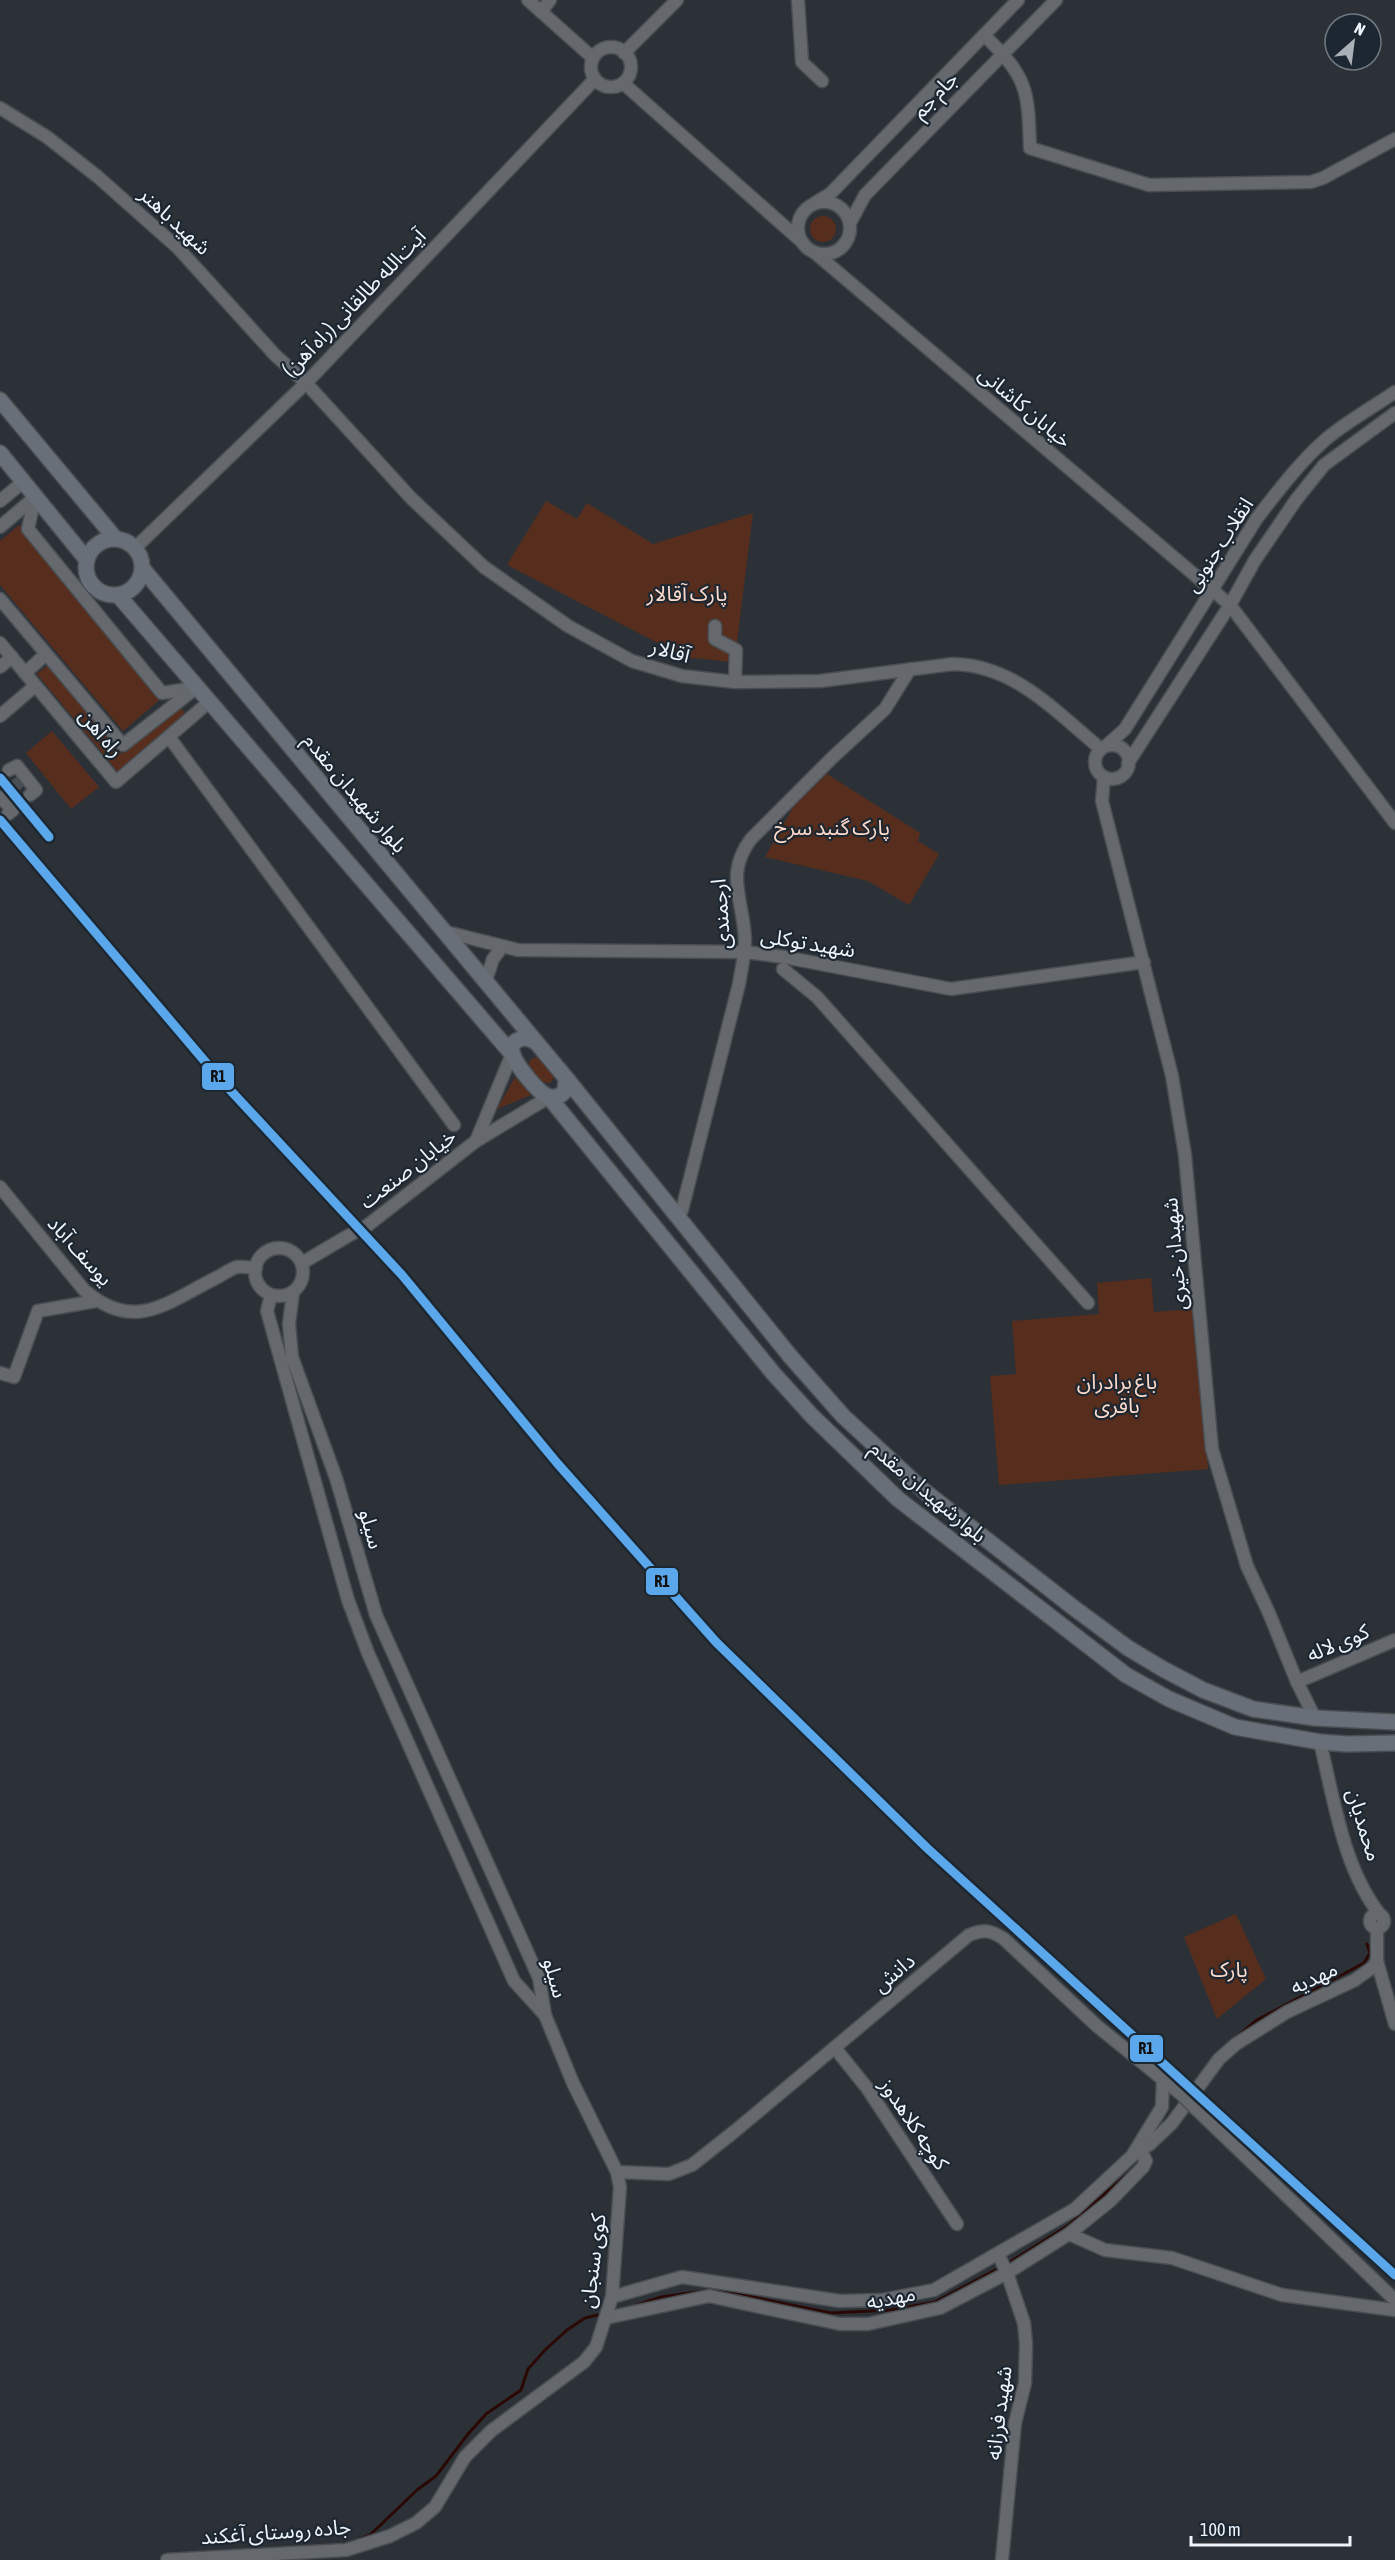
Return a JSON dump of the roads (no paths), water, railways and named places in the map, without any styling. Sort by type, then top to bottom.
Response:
[{"type":"main road","points":[[0,400],[115,538]]},
{"type":"main road","points":[[0,453],[87,560]]},
{"type":"main road","points":[[115,538],[135,548],[142,561],[143,569],[138,584],[118,595],[109,595],[93,585],[88,577],[87,560],[94,547],[100,542],[115,538]]},
{"type":"main road","name":"بلوار شهیدان مقدم","points":[[143,569],[566,1078]]},
{"type":"main road","points":[[118,595],[512,1054]]},
{"type":"main road","points":[[512,1054],[513,1047],[518,1040],[527,1038],[536,1042]]},
{"type":"main road","name":"بلوارشهیدان مقدم","points":[[512,1054],[515,1063],[540,1092],[549,1097],[772,1373],[859,1464],[911,1510],[1126,1674],[1169,1699],[1235,1727],[1320,1742],[1395,1743]]},
{"type":"main road","points":[[549,1097],[558,1097],[565,1091],[566,1078]]},
{"type":"main road","name":"بلوارشهیدان مقدم","points":[[566,1078],[790,1356],[840,1413],[923,1490],[1074,1608],[1128,1648],[1162,1669],[1203,1690],[1253,1709],[1315,1718],[1395,1722]]},
{"type":"street","points":[[528,0],[593,58]]},
{"type":"street","points":[[541,12],[550,0]]},
{"type":"street","points":[[624,53],[677,0]]},
{"type":"street","points":[[798,0],[802,62],[822,81]]},
{"type":"street","name":"جام جم","points":[[815,203],[830,194],[1017,0]]},
{"type":"street","name":"جام جم","points":[[850,223],[865,195],[1056,0]]},
{"type":"street","points":[[984,35],[1003,54],[1023,82],[1029,100],[1030,148],[1149,185],[1311,182],[1323,178],[1395,139]]},
{"type":"street","points":[[608,48],[624,53],[628,58],[630,72],[622,83],[611,87],[599,84],[591,69],[593,58],[608,48]]},
{"type":"street","name":"(راه آهن) آیت‌الله طالقانی","points":[[135,548],[306,383],[595,79]]},
{"type":"street","points":[[622,83],[801,241],[814,252],[829,253],[842,246],[850,232],[850,223],[846,215],[833,203],[815,203],[801,214],[798,223],[801,241]]},
{"type":"street","name":"شهید باهنر","points":[[0,108],[55,143],[98,177],[178,248],[275,355],[306,383]]},
{"type":"street","name":"خیابان کاشانی","points":[[814,252],[1230,605]]},
{"type":"street","name":"آقالار","points":[[306,383],[411,498],[484,567],[568,626],[632,661],[682,676],[735,682],[820,681],[953,664],[973,664],[997,672],[1043,698],[1103,748]]},
{"type":"street","name":"انقلاب جنوبی","points":[[1103,748],[1125,729],[1257,518],[1297,469],[1327,438],[1395,392]]},
{"type":"street","name":"انقلاب جنوبی","points":[[1128,763],[1230,605],[1273,531],[1324,465],[1395,413]]},
{"type":"street","points":[[0,501],[23,482]]},
{"type":"street","points":[[0,526],[35,497]]},
{"type":"street","points":[[35,497],[28,529],[162,693],[197,687]]},
{"type":"street","points":[[1257,518],[1256,523],[1260,529],[1266,532],[1273,531]]},
{"type":"street","name":"راه آهن","points":[[0,599],[123,745],[197,687]]},
{"type":"street","points":[[1230,605],[1395,823]]},
{"type":"street","points":[[715,626],[715,639],[736,650],[735,682]]},
{"type":"street","name":"راه آهن","points":[[0,644],[116,782],[209,702]]},
{"type":"street","points":[[25,673],[46,654]]},
{"type":"street","points":[[0,668],[12,657]]},
{"type":"street","name":"ارجمندی","points":[[676,1214],[682,1210],[745,952],[745,929],[738,901],[736,872],[740,853],[751,839],[833,757],[885,709],[910,669]]},
{"type":"street","points":[[0,716],[35,686]]},
{"type":"street","points":[[169,737],[454,1125]]},
{"type":"street","points":[[1117,746],[1128,758],[1128,763],[1120,777],[1104,777],[1095,764],[1097,753],[1103,748],[1117,746]]},
{"type":"street","points":[[9,771],[17,766],[36,790],[30,795]]},
{"type":"street","name":"شهیدان خیری","points":[[1104,777],[1102,801],[1172,1076],[1184,1149],[1212,1449],[1247,1566],[1269,1613],[1296,1682],[1315,1718]]},
{"type":"street","points":[[0,797],[13,810],[8,814]]},
{"type":"street","name":"شهید توکلی","points":[[442,930],[518,950],[745,952],[784,957],[951,989],[1143,962]]},
{"type":"street","points":[[485,983],[494,958],[502,947]]},
{"type":"street","points":[[783,969],[817,997],[1088,1303]]},
{"type":"street","name":"خیابان صنعت","points":[[476,1141],[512,1054]]},
{"type":"street","name":"خیابان صنعت","points":[[302,1263],[368,1225],[476,1141],[549,1097]]},
{"type":"street","name":"یوسف آباد","points":[[0,1187],[84,1290],[96,1301],[128,1313],[152,1311],[237,1268],[256,1268]]},
{"type":"street","points":[[277,1248],[294,1252],[302,1263],[302,1280],[293,1292],[286,1296],[271,1295],[259,1286],[256,1268],[262,1255],[277,1248]]},
{"type":"street","name":"سیلو","points":[[293,1292],[289,1324],[292,1356],[336,1478],[370,1598],[390,1649],[538,1978],[545,2015]]},
{"type":"street","name":"سیلو","points":[[271,1295],[267,1311],[348,1600],[368,1653],[514,1981],[545,2015]]},
{"type":"street","points":[[0,1373],[14,1377],[38,1311],[96,1301]]},
{"type":"street","points":[[293,1401],[305,1395]]},
{"type":"street","points":[[348,1600],[370,1598]]},
{"type":"street","name":"کوی لاله","points":[[1296,1682],[1395,1640]]},
{"type":"street","name":"محمدیان","points":[[1320,1742],[1348,1850],[1368,1902],[1378,1921]]},
{"type":"street","points":[[1395,1912],[1378,1921],[1377,1961],[1395,2024]]},
{"type":"street","name":"دانش","points":[[617,2172],[669,2174],[692,2165],[969,1935],[991,1930],[1004,1939],[1097,2026],[1181,2094],[1395,2300]]},
{"type":"street","name":"مهدیه","points":[[1134,2154],[1150,2144],[1172,2123],[1219,2059],[1236,2044],[1287,2012],[1355,1980],[1373,1968],[1377,1961]]},
{"type":"street","name":"کوی سنجان","points":[[443,2494],[465,2457],[491,2430],[584,2362],[600,2338],[612,2297],[620,2187],[617,2172],[573,2083],[545,2015]]},
{"type":"street","name":"کوچه کلاهدوز","points":[[835,2048],[867,2088],[957,2224]]},
{"type":"street","points":[[612,2297],[682,2277],[840,2301],[882,2300],[934,2290],[1075,2209],[1134,2154],[1162,2107],[1163,2079]]},
{"type":"street","name":"مهدیه","points":[[606,2315],[709,2296],[840,2324],[868,2324],[940,2308],[1007,2273],[1069,2234],[1110,2201],[1143,2167],[1145,2158],[1134,2154]]},
{"type":"street","points":[[1069,2234],[1105,2250],[1172,2258],[1282,2295],[1395,2310]]},
{"type":"street","name":"شهید فرزانه","points":[[998,2254],[1024,2323],[1026,2362],[1025,2383],[1015,2423],[1002,2560]]},
{"type":"street","name":"جاده روستای آغکند","points":[[167,2560],[346,2550],[390,2536],[416,2523],[435,2507],[443,2494]]},
{"type":"waterway","points":[[1222,2049],[1257,2020],[1364,1963],[1370,1953],[1367,1944]]},
{"type":"waterway","points":[[1007,2264],[1069,2225],[1129,2173]]},
{"type":"waterway","points":[[710,2291],[723,2291],[831,2313],[891,2310],[935,2302],[1001,2267]]},
{"type":"waterway","points":[[637,2305],[661,2297],[704,2291]]},
{"type":"waterway","points":[[360,2539],[370,2535],[417,2490],[436,2476],[486,2414],[521,2390],[528,2369],[545,2350],[567,2330],[585,2318],[602,2314]]},
{"type":"tunnel","points":[[0,797],[25,778]]},
{"type":"railway","points":[[0,820],[219,1078],[369,1240]]},
{"type":"park label","name":"پارک آقالار","points":[[687,594]]},
{"type":"park label","name":"پارک گنبد سرخ","points":[[832,828]]},
{"type":"park label","name":"باغ برادران باقری","points":[[1117,1394]]},
{"type":"park label","name":"پارک","points":[[1229,1970]]}]
